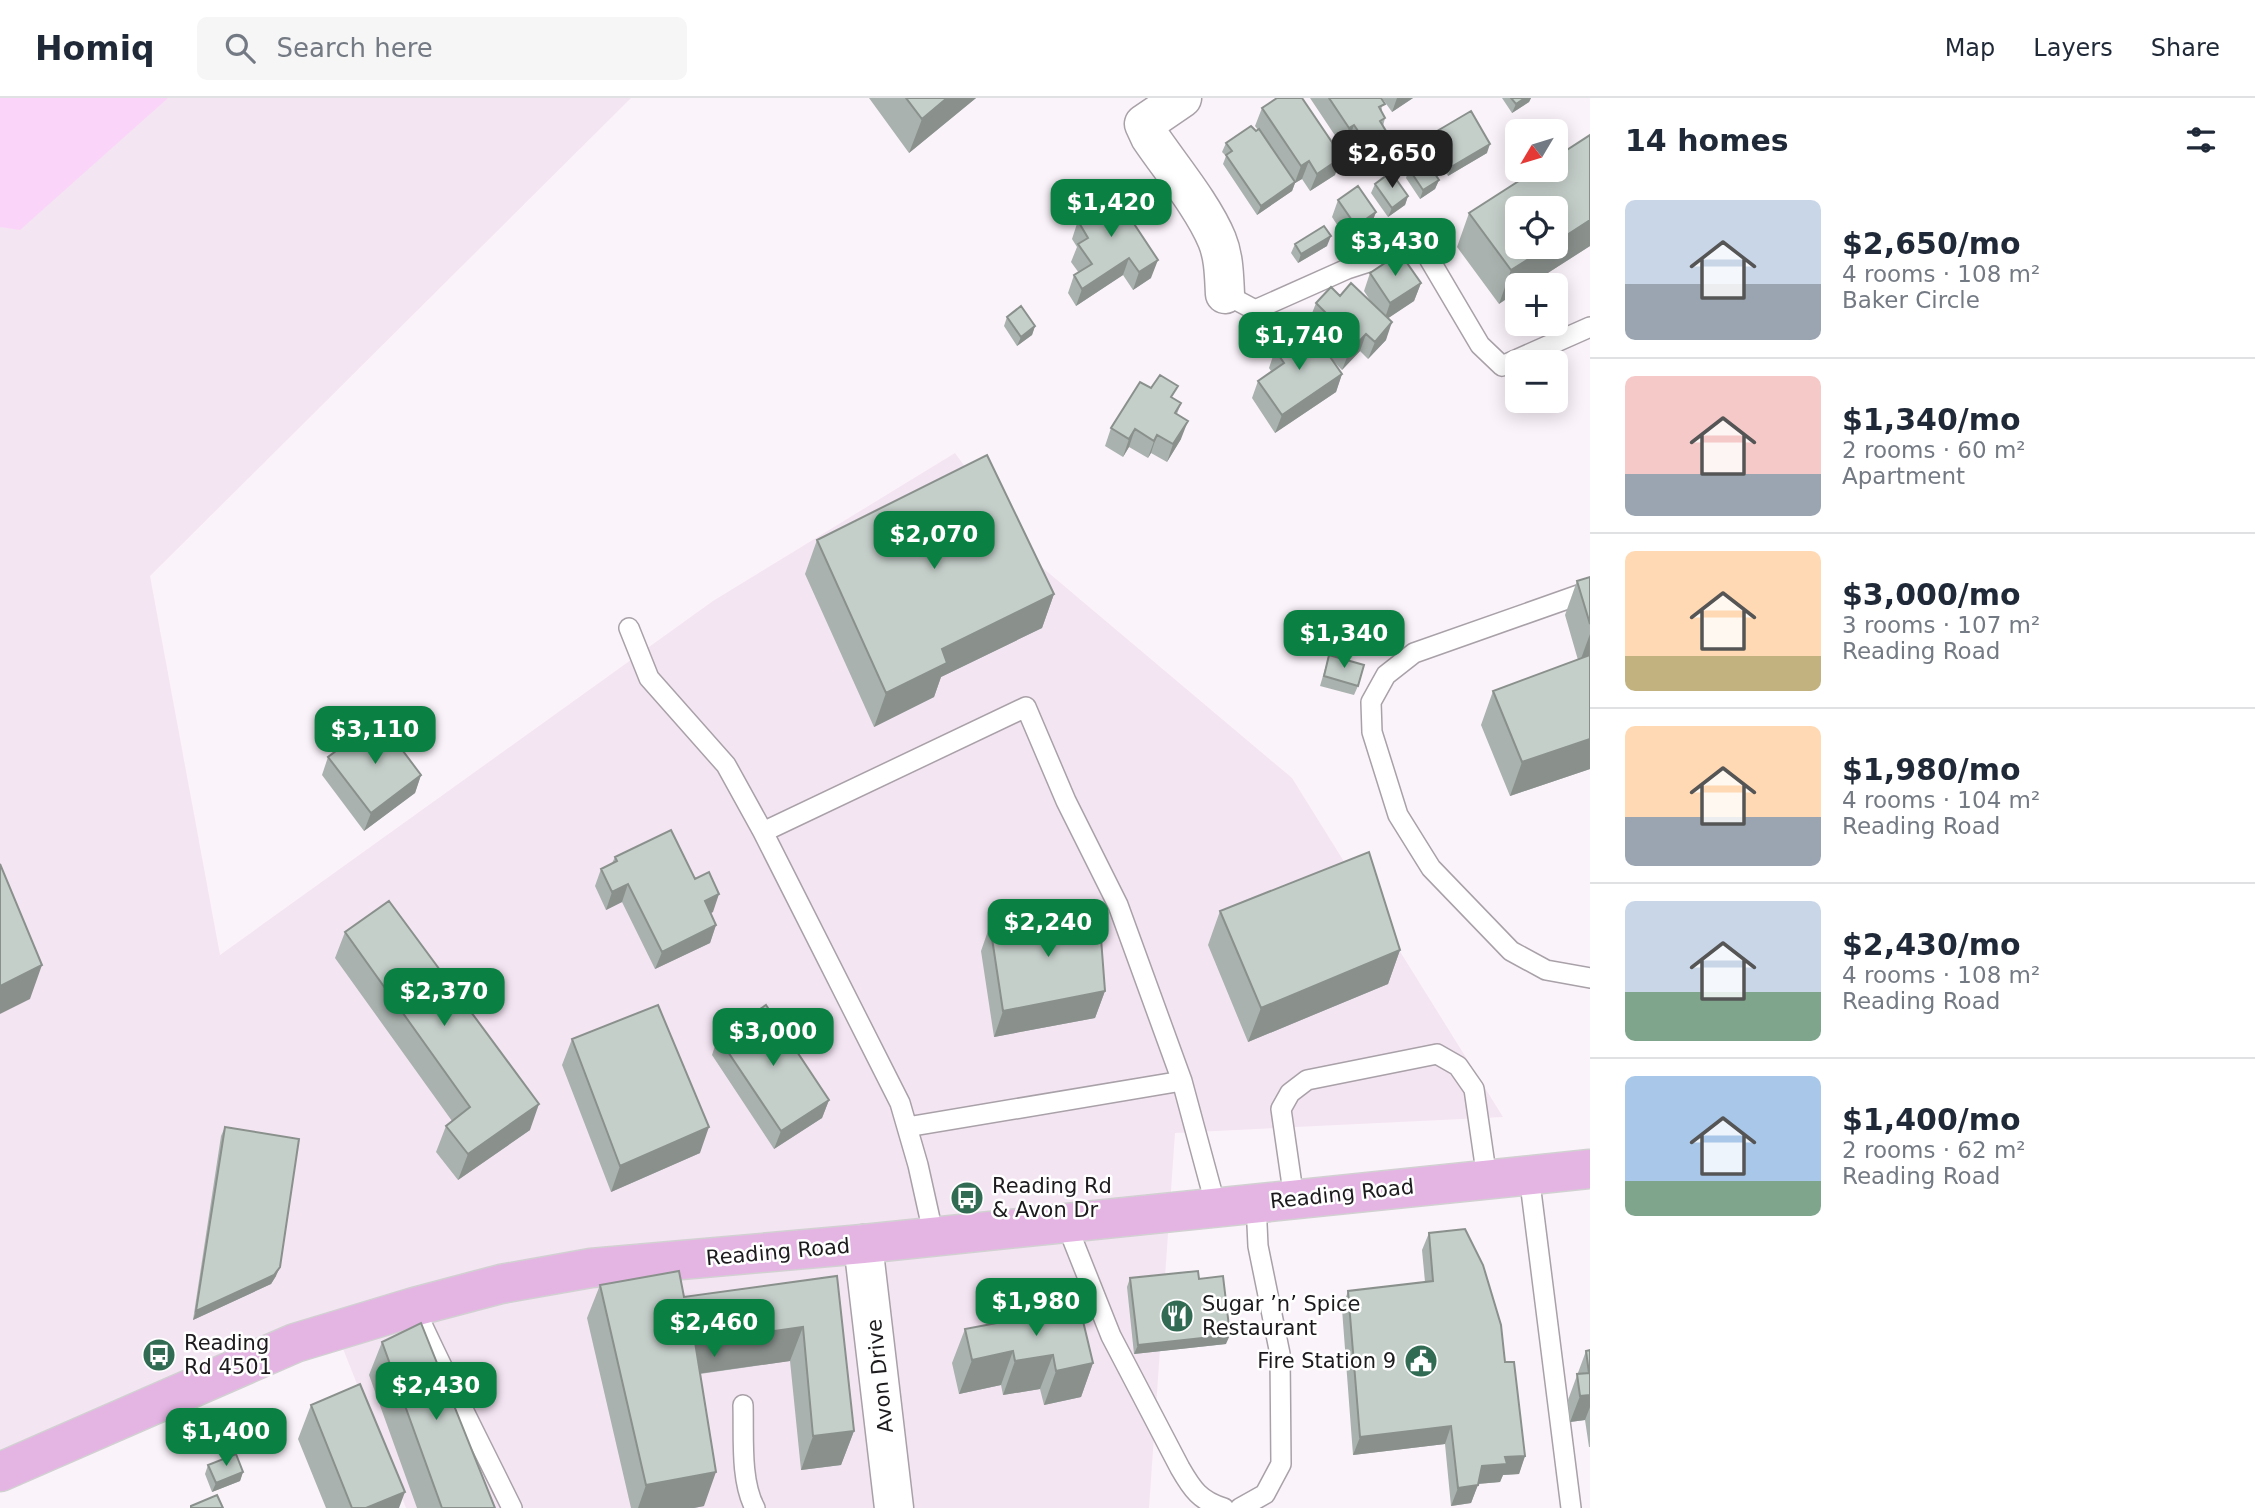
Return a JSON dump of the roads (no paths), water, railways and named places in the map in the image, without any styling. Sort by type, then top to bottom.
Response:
[{"type":"main road","name":"Reading Road","points":[[0,1472],[295,1343],[501,1284],[591,1268],[934,1237],[1590,1169]]},
{"type":"street","points":[[1182,98],[1144,124],[1150,138],[1217,240],[1224,267],[1225,294]]},
{"type":"street","name":"Avon Drive","points":[[863,1244],[894,1508]]},
{"type":"lane","points":[[1225,294],[1255,310],[1347,269],[1421,245],[1480,345],[1502,366],[1590,327]]},
{"type":"lane","points":[[1590,591],[1413,653],[1386,675],[1371,702],[1372,732],[1398,815],[1431,868],[1511,951],[1546,970],[1590,978]]},
{"type":"lane","points":[[629,628],[649,678],[726,765],[763,832],[900,1103],[934,1237]]},
{"type":"lane","points":[[763,832],[1026,706],[1066,801],[1118,905],[1182,1081],[1216,1207]]},
{"type":"lane","points":[[1294,1199],[1281,1109],[1290,1093],[1307,1080],[1437,1054],[1458,1066],[1474,1089],[1487,1179]]},
{"type":"lane","points":[[907,1127],[1182,1081]]},
{"type":"lane","points":[[1529,1175],[1571,1508]]},
{"type":"lane","points":[[1240,1508],[1265,1494],[1281,1464],[1280,1354],[1258,1246],[1256,1203]]},
{"type":"lane","points":[[1066,1223],[1111,1336],[1189,1485],[1207,1503],[1224,1508]]},
{"type":"lane","points":[[414,1307],[450,1386],[512,1508]]},
{"type":"lane","points":[[743,1405],[745,1465],[751,1502],[755,1508]]},
{"type":"place","name":"Reading Rd & Avon Dr","points":[[967,1198]]},
{"type":"place","name":"Sugar ’n’ Spice Restaurant","points":[[1177,1316]]},
{"type":"place","name":"Reading Rd 4501","points":[[159,1355]]},
{"type":"place","name":"Fire Station 9","points":[[1421,1361]]}]
